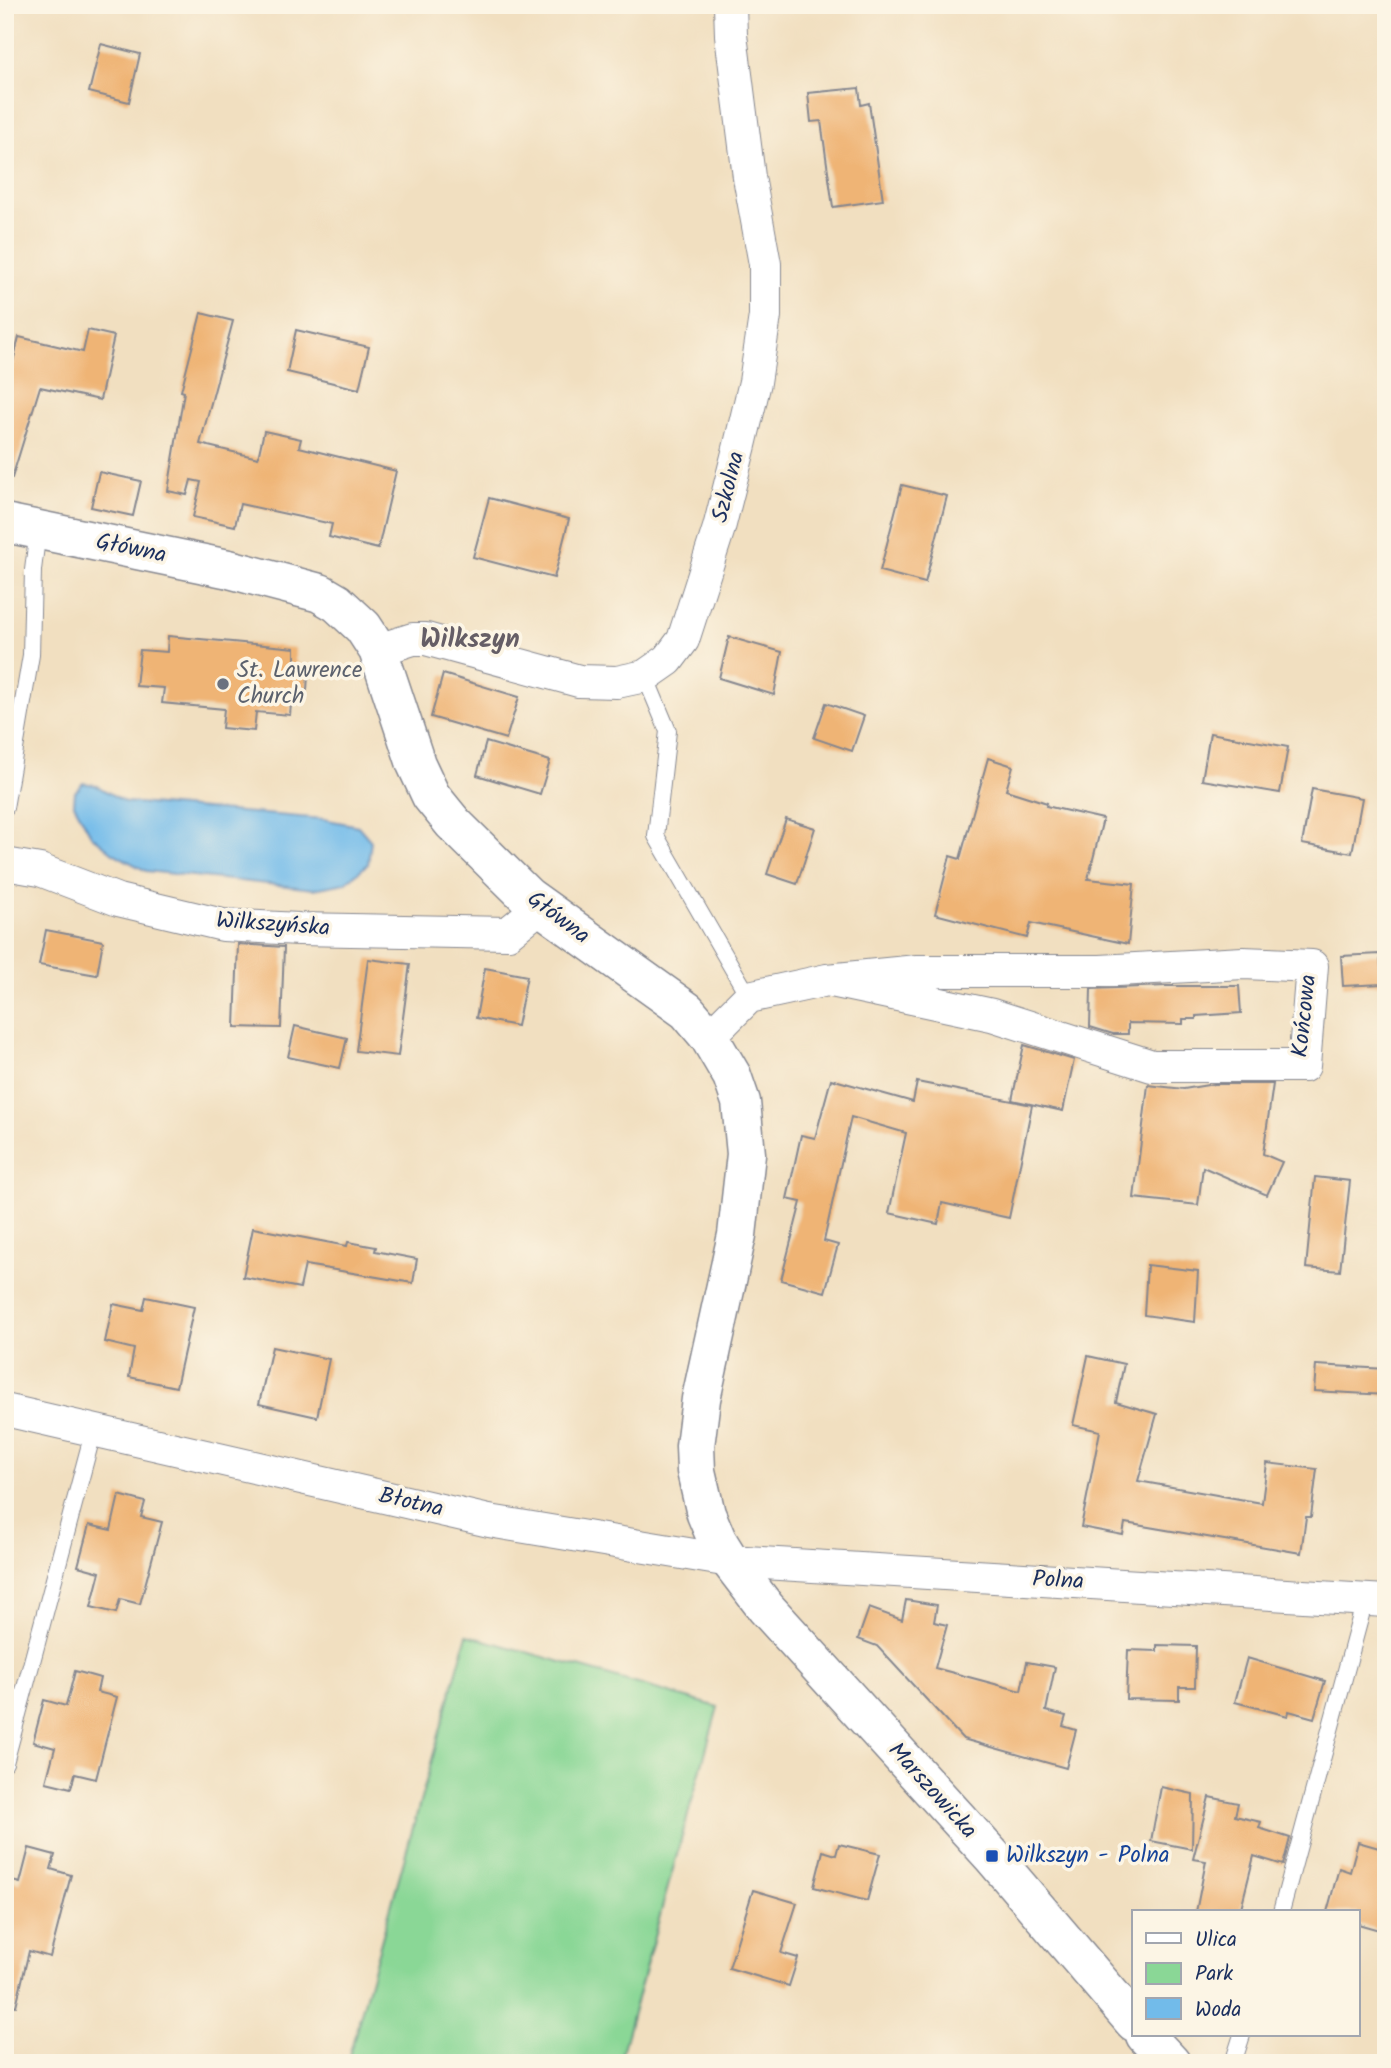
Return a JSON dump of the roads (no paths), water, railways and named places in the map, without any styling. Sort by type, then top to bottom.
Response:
[{"type":"street","name":"Szkolna","points":[[379,650],[413,639],[426,639],[579,681],[617,682],[645,676],[668,660],[683,640],[719,528],[755,382],[765,316],[765,264],[749,177],[731,35],[730,5]]},
{"type":"street","name":"Główna","points":[[22,527],[229,569],[320,593],[352,614],[379,650],[408,743],[431,796],[469,840],[541,906],[687,1011],[709,1037],[732,1076],[741,1102],[747,1154],[737,1235],[701,1399],[695,1446],[696,1471],[706,1514],[730,1561]]},
{"type":"street","name":"Wilkszyńska","points":[[5,864],[40,870],[118,900],[223,925],[508,933],[541,906]]},
{"type":"street","name":"Końcowa","points":[[749,997],[827,980],[917,971],[1100,971],[1243,963],[1312,966],[1304,1066],[1152,1066],[992,1015],[827,980]]},
{"type":"street","points":[[709,1037],[749,997]]},
{"type":"street","name":"Błotna","points":[[5,1410],[489,1521],[730,1561]]},
{"type":"street","name":"Polna","points":[[730,1561],[1376,1601]]},
{"type":"street","name":"Marszowicka","points":[[730,1561],[792,1637],[992,1856],[1132,2020]]},
{"type":"street","points":[[1146,2036],[1171,2063]]},
{"type":"lane","points":[[5,808],[31,655],[33,570],[22,527]]},
{"type":"lane","points":[[645,676],[668,731],[656,836],[749,997]]},
{"type":"lane","points":[[5,1763],[94,1429]]},
{"type":"lane","points":[[1282,1910],[1376,1601]]},
{"type":"lane","points":[[1233,2063],[1242,2036]]},
{"type":"water","points":[[83,783],[95,785],[125,802],[323,819],[358,826],[371,841],[368,864],[345,883],[314,889],[146,871],[113,853],[91,835],[74,804],[75,792]]},
{"type":"place","name":"St. Lawrence Church","points":[[223,684]]},
{"type":"place","name":"Wilkszyn - Polna","points":[[992,1856]]},
{"type":"district","name":"Wilkszyn","points":[[470,640]]}]
